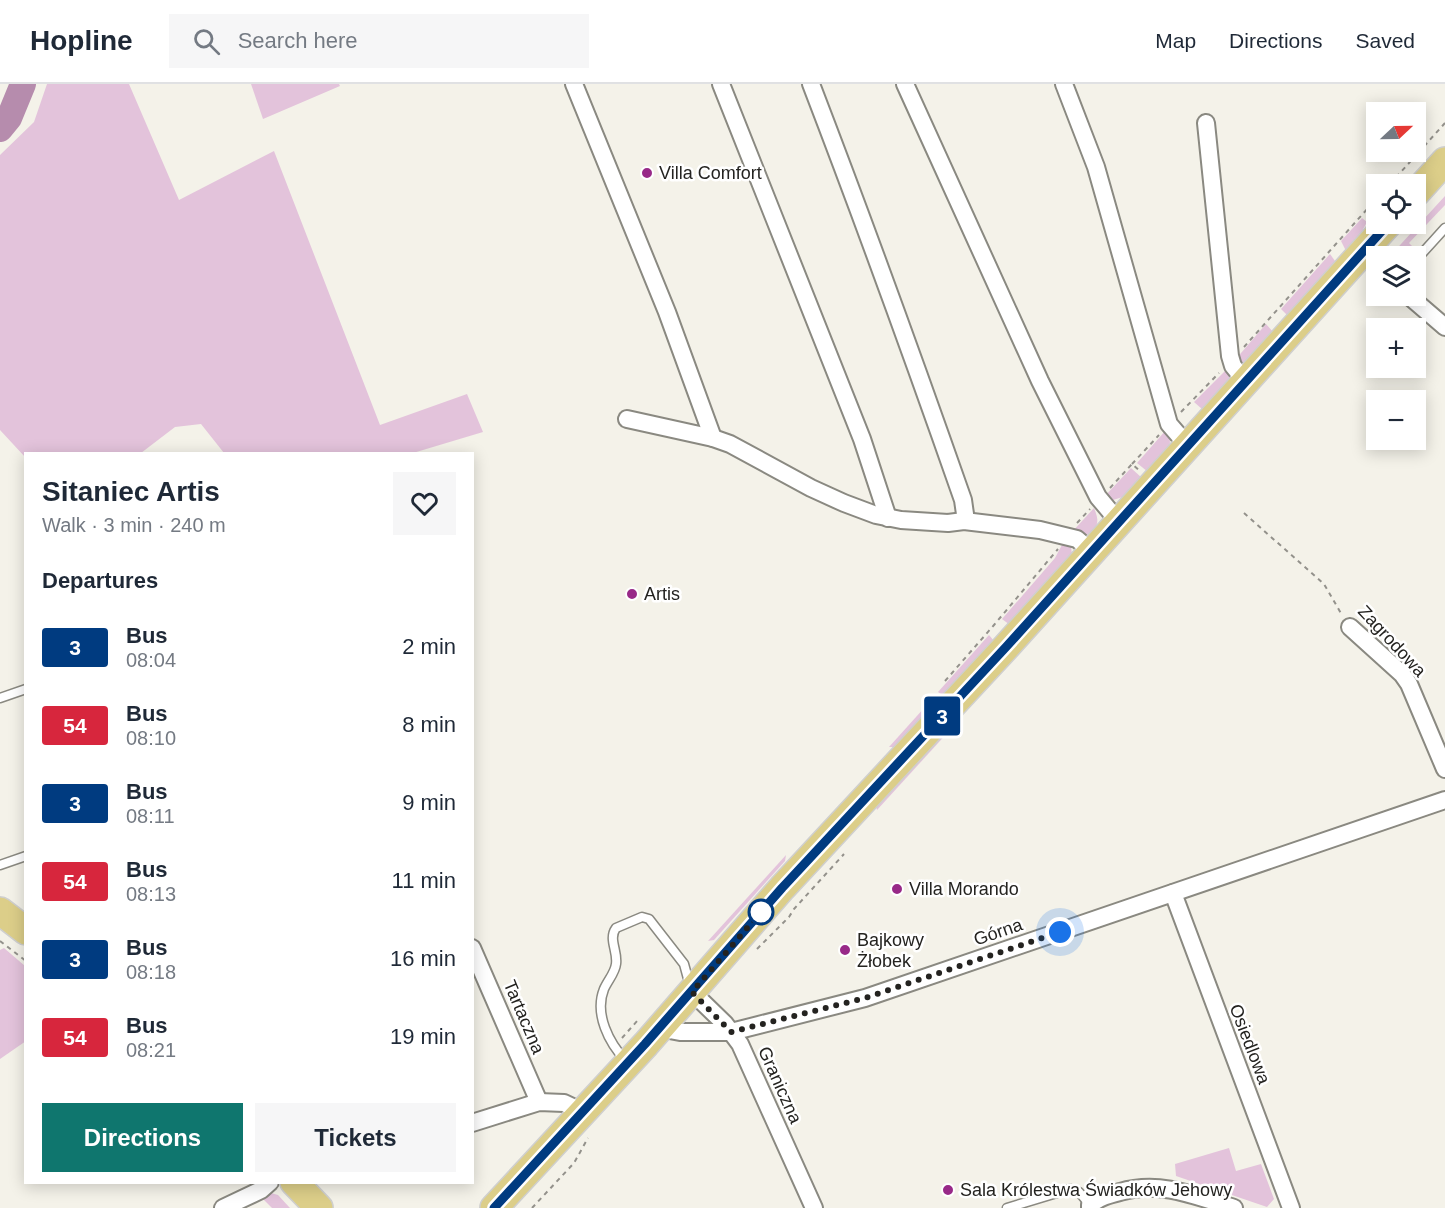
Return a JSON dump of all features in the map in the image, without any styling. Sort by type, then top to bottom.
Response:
[{"type":"main road","points":[[1426,177],[1436,161]]},
{"type":"main road","points":[[494,1208],[588,1121],[627,1063],[658,1028],[852,812],[1188,446],[1238,371],[1378,234]]},
{"type":"main road","points":[[0,911],[24,929]]},
{"type":"main road","points":[[296,1184],[319,1207]]},
{"type":"street","points":[[574,84],[667,312],[713,438]]},
{"type":"street","points":[[721,84],[862,439],[888,518]]},
{"type":"street","points":[[811,84],[860,210],[926,394],[963,500],[964,521]]},
{"type":"street","points":[[905,84],[1049,400],[1098,498],[1119,522]]},
{"type":"street","points":[[1064,84],[1096,166],[1169,424],[1188,446]]},
{"type":"street","points":[[1206,123],[1238,371]]},
{"type":"street","points":[[1421,306],[1445,327]]},
{"type":"street","points":[[627,419],[713,438],[730,444],[843,503],[888,518],[948,523],[964,521],[1062,534],[1077,539],[1092,552]]},
{"type":"street","name":"Zagrodowa","points":[[1350,627],[1402,674],[1409,684],[1445,769]]},
{"type":"street","name":"Górna","points":[[658,1028],[680,1032],[731,1032],[865,998],[1445,800]]},
{"type":"street","name":"Osiedlowa","points":[[1173,893],[1291,1208]]},
{"type":"street","name":"Tartaczna","points":[[474,953],[539,1102]]},
{"type":"street","name":"Graniczna","points":[[692,992],[740,1044],[814,1208]]},
{"type":"street","points":[[474,1122],[539,1102],[564,1103],[588,1121]]},
{"type":"street","points":[[224,1208],[261,1190],[268,1184]]},
{"type":"street","points":[[1090,1206],[1100,1197],[1139,1187],[1155,1187],[1185,1192],[1234,1208]]},
{"type":"lane","points":[[1426,249],[1445,228]]},
{"type":"lane","points":[[0,698],[24,690]]},
{"type":"lane","points":[[0,866],[24,857]]},
{"type":"lane","points":[[627,1063],[613,1046],[602,1010],[603,993],[617,962],[613,936],[616,928],[642,917],[650,919],[684,964],[692,992]]},
{"type":"lane","points":[[1007,1208],[1070,1189],[1079,1192],[1090,1206]]},
{"type":"path","points":[[1426,144],[1445,123]]},
{"type":"path","points":[[1399,174],[1410,162]]},
{"type":"path","points":[[1238,371],[1366,212]]},
{"type":"path","name":"Zagrodowa","points":[[1244,513],[1324,584],[1350,627]]},
{"type":"path","points":[[0,941],[24,959]]},
{"type":"path","points":[[532,1208],[573,1163],[588,1121]]},
{"type":"shaded area","points":[[47,84],[129,84],[179,200],[274,151],[380,425],[467,394],[483,432],[416,452],[223,452],[201,424],[175,427],[142,452],[24,452],[24,456],[0,430],[0,155],[34,122]]},
{"type":"shaded area","points":[[251,84],[339,84],[340,86],[263,119]]},
{"type":"shaded area","points":[[1445,196],[1445,205],[1426,225],[1426,217]]},
{"type":"shaded area","points":[[1362,218],[1366,221],[1354,246],[1346,251],[1341,241]]},
{"type":"shaded area","points":[[1410,234],[1418,234],[1409,243],[1412,246],[1399,246]]},
{"type":"shaded area","points":[[1330,254],[1335,265],[1287,315],[1281,309]]},
{"type":"shaded area","points":[[1266,324],[1273,332],[1243,368],[1235,360]]},
{"type":"shaded area","points":[[1228,368],[1233,376],[1205,409],[1202,409],[1194,402]]},
{"type":"shaded area","points":[[1166,430],[1170,443],[1169,448],[1148,472],[1137,463]]},
{"type":"shaded area","points":[[1131,468],[1142,478],[1126,496],[1113,500],[1105,496]]},
{"type":"shaded area","points":[[1094,508],[1097,522],[1090,535],[1072,532]]},
{"type":"shaded area","points":[[1064,541],[1071,546],[1072,555],[1010,625],[1002,619],[1055,558]]},
{"type":"shaded area","points":[[989,635],[994,641],[944,696],[938,692]]},
{"type":"shaded area","points":[[925,707],[927,712],[897,747],[889,747]]},
{"type":"shaded area","points":[[957,718],[960,719],[877,810],[876,806]]},
{"type":"shaded area","points":[[786,855],[785,861],[714,940],[708,941]]},
{"type":"shaded area","points":[[4,948],[24,965],[24,1042],[0,1059],[0,950]]},
{"type":"shaded area","points":[[1229,1148],[1236,1171],[1261,1164],[1274,1199],[1267,1207],[1176,1176],[1175,1164]]},
{"type":"shaded area","points":[[271,1193],[278,1195],[290,1208],[272,1208],[261,1197]]},
{"type":"waterway","points":[[0,129],[9,118],[23,84]]},
{"type":"bus line","name":"3","points":[[494,1208],[692,992],[782,888],[1006,647],[1379,234]]},
{"type":"place","name":"Villa Comfort","points":[[647,173]]},
{"type":"place","name":"Artis","points":[[632,594]]},
{"type":"place","name":"Villa Morando","points":[[897,889]]},
{"type":"place","name":"Bajkowy Żłobek","points":[[845,950]]},
{"type":"place","name":"Sala Królestwa Świadków Jehowy","points":[[948,1190]]},
{"type":"route","points":[[761,912],[692,992],[731,1032],[865,998],[1060,932]]}]
